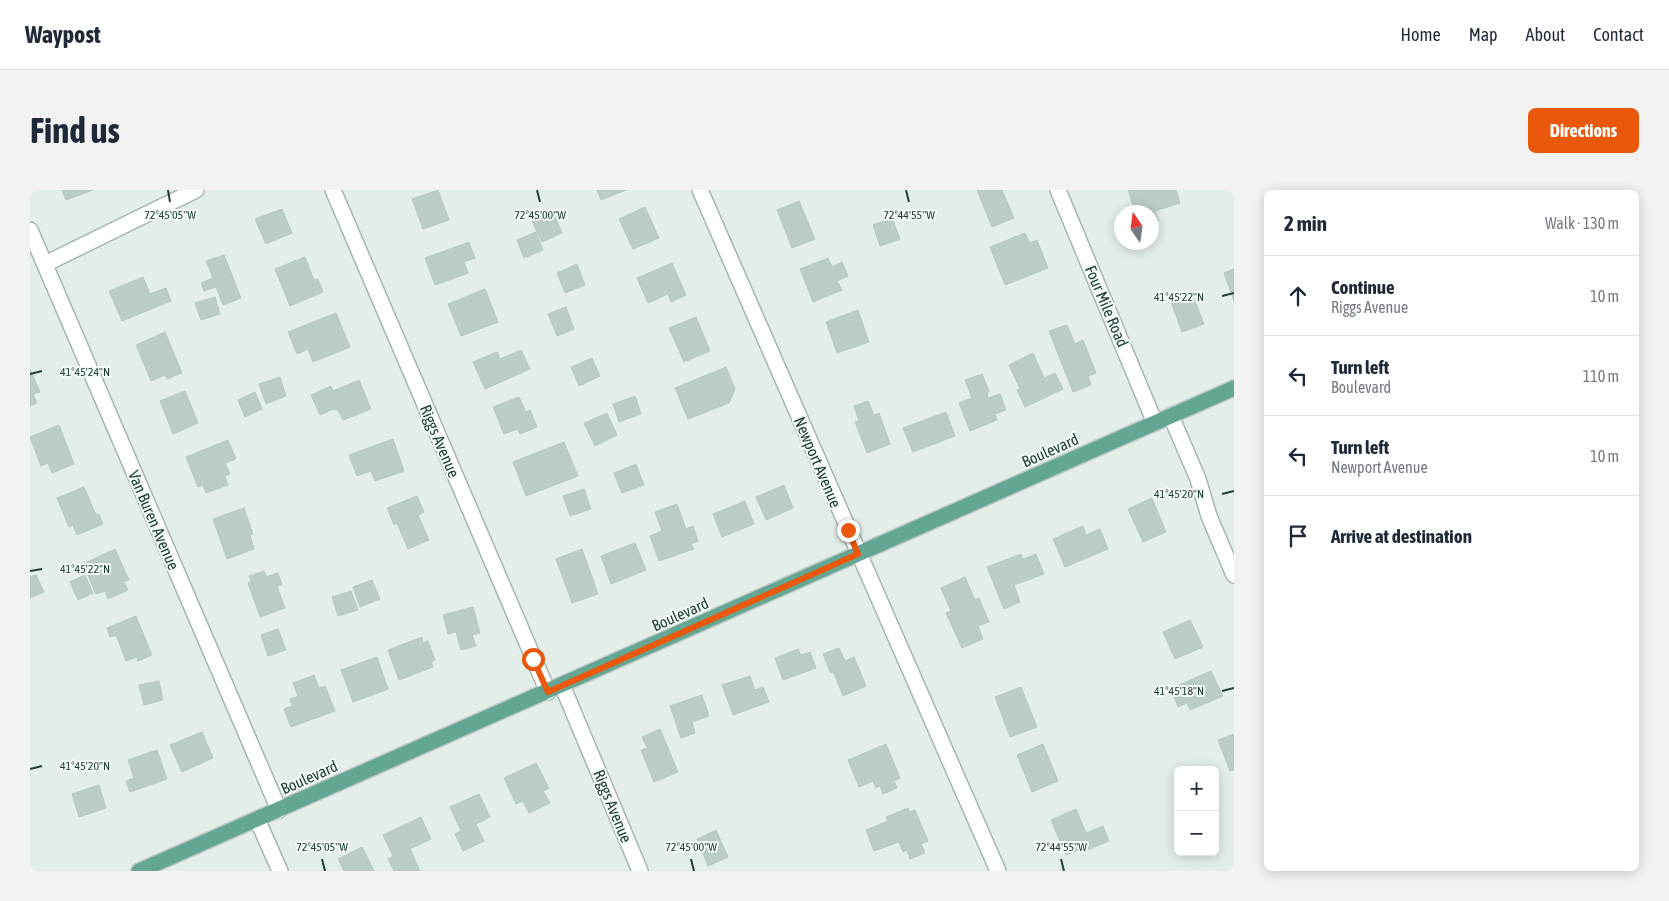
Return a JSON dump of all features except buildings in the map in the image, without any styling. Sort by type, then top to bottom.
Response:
[{"type":"main road","name":"Boulevard","points":[[139,871],[1234,388]]},
{"type":"street","points":[[45,264],[196,190]]},
{"type":"street","name":"Riggs Avenue","points":[[334,190],[548,692]]},
{"type":"street","name":"Newport Avenue","points":[[700,190],[998,871]]},
{"type":"street","name":"Four Mile Road","points":[[1058,190],[1155,423]]},
{"type":"street","name":"Van Buren Avenue","points":[[30,230],[279,810]]},
{"type":"street","points":[[1171,416],[1198,479],[1208,516],[1234,575]]},
{"type":"street","name":"Riggs Avenue","points":[[562,685],[640,871]]},
{"type":"street","points":[[257,819],[280,871]]},
{"type":"route","points":[[533,659],[548,692],[858,554],[848,530]]}]
